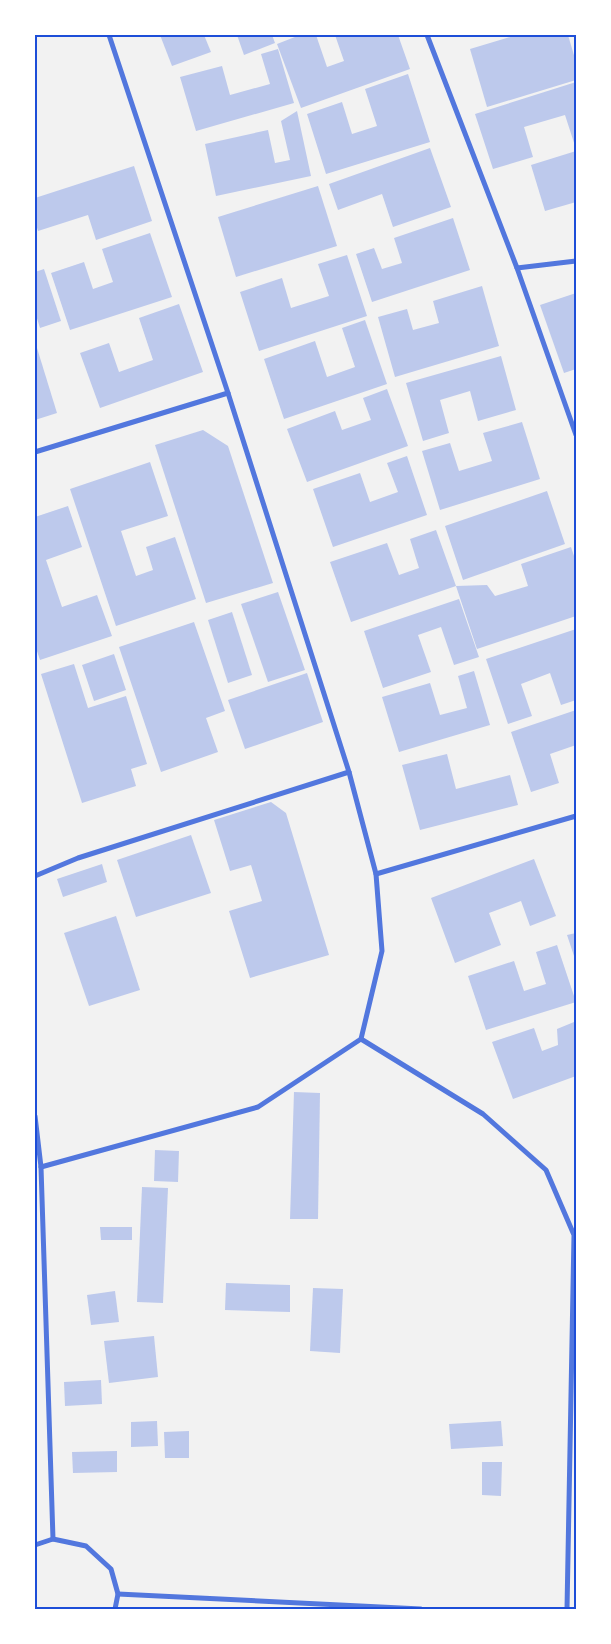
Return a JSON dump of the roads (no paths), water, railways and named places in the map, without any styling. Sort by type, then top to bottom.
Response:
[{"type":"street","points":[[41,1167],[258,1107],[361,1039],[382,951],[376,874],[349,772],[228,393],[109,35]]},
{"type":"street","points":[[427,35],[517,268],[576,435]]},
{"type":"street","points":[[517,268],[576,261]]},
{"type":"street","points":[[35,452],[228,393]]},
{"type":"street","points":[[35,876],[78,858],[349,772]]},
{"type":"street","points":[[376,874],[576,816]]},
{"type":"street","points":[[361,1039],[483,1114],[546,1170],[574,1236],[567,1609]]},
{"type":"street","points":[[35,1116],[41,1167],[53,1539]]},
{"type":"street","points":[[35,1544],[53,1539],[86,1546],[110,1569],[118,1594],[115,1609]]},
{"type":"street","points":[[118,1594],[421,1609]]}]
